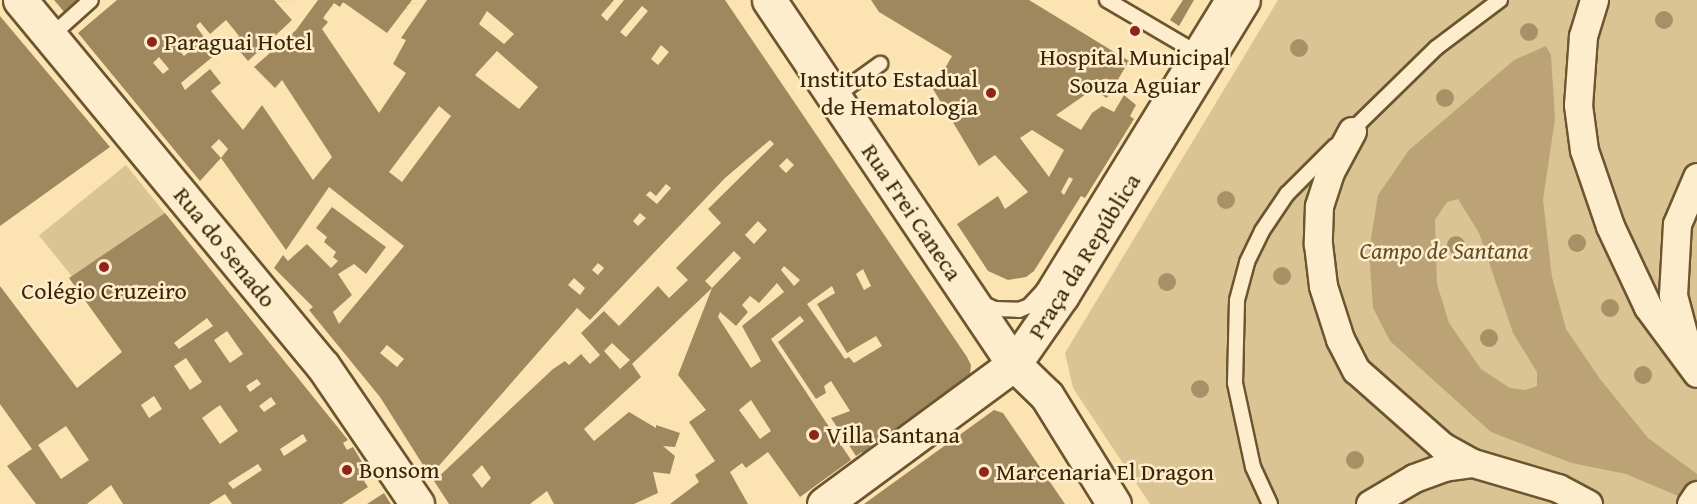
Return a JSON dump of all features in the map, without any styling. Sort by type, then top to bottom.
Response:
[{"type":"street","name":"Rua do Senado","points":[[20,0],[52,35],[323,366],[417,504]]},
{"type":"street","name":"Rua Frei Caneca","points":[[769,0],[1014,364]]},
{"type":"street","name":"Praça da República","points":[[1114,504],[1047,396],[1014,364],[1062,295],[1199,54],[1243,0]]},
{"type":"street","points":[[1594,0],[1583,36],[1578,105],[1584,150],[1610,226],[1648,307],[1697,373]]},
{"type":"street","points":[[1352,131],[1330,172],[1319,206],[1318,244],[1323,286],[1340,339],[1356,370],[1381,395],[1442,446],[1473,463],[1558,488],[1588,504]]},
{"type":"street","points":[[1697,177],[1677,224],[1673,295],[1681,335],[1697,368]]},
{"type":"street","points":[[824,504],[1014,364]]},
{"type":"street","points":[[1370,504],[1414,478],[1444,467],[1473,463]]},
{"type":"street","points":[[1691,504],[1697,495]]},
{"type":"lane","points":[[52,35],[91,0]]},
{"type":"lane","points":[[1107,0],[1199,54]]},
{"type":"lane","name":"Praça da República","points":[[970,298],[1008,311],[1029,306],[1043,291],[1199,54],[1222,0]]},
{"type":"lane","points":[[1270,504],[1253,467],[1235,383],[1237,300],[1247,262],[1262,231],[1287,194],[1436,48],[1500,0]]},
{"type":"lane","points":[[834,97],[880,64]]},
{"type":"green space","name":"Campo de Santana","points":[[1278,0],[1697,0],[1697,504],[1150,504],[1073,388],[1065,353]]},
{"type":"green space","points":[[126,165],[165,213],[78,284],[39,235]]},
{"type":"shaded area","points":[[1546,46],[1551,55],[1555,119],[1543,200],[1552,277],[1566,329],[1600,379],[1648,438],[1697,474],[1697,504],[1626,474],[1572,463],[1491,432],[1390,341],[1373,308],[1369,251],[1378,195],[1409,150],[1514,60]],"holes":[[[1458,199],[1479,233],[1513,333],[1537,372],[1537,386],[1525,390],[1510,388],[1481,369],[1449,323],[1437,284],[1435,220],[1447,202]]]},
{"type":"building","points":[[54,0],[80,0],[65,13]]},
{"type":"building","points":[[117,0],[274,0],[292,20],[248,61],[232,42],[239,36],[226,20],[210,34],[200,22],[196,26],[216,54],[181,83],[185,90],[210,69],[221,83],[211,91],[243,130],[262,105],[313,180],[332,157],[282,80],[275,88],[254,67],[296,30],[318,0],[412,0],[387,33],[343,2],[340,7],[334,3],[323,18],[328,22],[322,29],[379,113],[406,73],[393,64],[406,40],[401,38],[427,0],[614,0],[601,15],[607,21],[624,0],[725,0],[967,357],[971,365],[970,374],[864,456],[862,452],[856,456],[831,418],[850,411],[831,381],[824,386],[826,393],[816,399],[778,342],[804,321],[800,316],[771,339],[851,460],[800,497],[768,452],[746,468],[742,463],[730,472],[748,504],[670,504],[699,482],[695,475],[715,461],[689,422],[706,410],[678,375],[712,288],[632,364],[641,377],[584,429],[594,441],[629,412],[656,428],[656,425],[680,433],[675,447],[663,446],[675,456],[670,474],[653,472],[658,493],[634,504],[554,504],[547,491],[530,504],[449,504],[434,481],[553,369],[565,361],[569,365],[581,354],[590,364],[600,355],[581,333],[604,311],[619,326],[658,286],[669,298],[688,280],[676,268],[721,223],[708,209],[774,144],[770,140],[725,178],[590,320],[577,308],[430,476],[380,397],[309,310],[313,307],[274,268],[283,255],[288,261],[307,244],[331,268],[338,261],[333,257],[336,252],[324,242],[327,237],[316,228],[332,207],[386,247],[366,274],[354,264],[338,274],[352,295],[333,312],[339,324],[404,246],[329,187],[286,250],[221,158],[200,181],[78,33]],"holes":[[[642,6],[648,11],[626,37],[620,32]],[[487,11],[514,34],[504,44],[479,24]],[[180,40],[190,51],[184,56],[174,44]],[[661,45],[669,52],[658,65],[651,59]],[[497,51],[538,87],[519,109],[475,75]],[[159,57],[169,69],[163,74],[153,63]],[[439,106],[451,116],[402,182],[389,172]],[[219,139],[228,149],[221,158],[211,147]],[[787,158],[794,165],[786,173],[779,166]],[[666,184],[671,188],[657,204],[646,195],[650,191],[656,196]],[[640,213],[646,218],[638,226],[633,221]],[[758,221],[767,230],[754,244],[745,235]],[[734,251],[741,258],[712,288],[705,281]],[[598,263],[604,268],[598,275],[592,270]],[[784,266],[800,280],[794,286],[781,270]],[[863,269],[871,286],[864,290],[856,274]],[[574,278],[585,288],[580,295],[568,285]],[[777,283],[784,292],[742,326],[761,361],[751,368],[718,317],[720,312],[736,326],[748,312],[742,305],[750,296],[759,303]],[[832,286],[835,293],[817,304],[847,353],[876,336],[882,346],[854,363],[849,357],[845,359],[807,304]],[[612,343],[630,360],[620,369],[604,351]],[[387,345],[404,359],[397,367],[380,353]],[[751,400],[771,431],[760,439],[739,410]],[[482,465],[491,478],[482,488],[472,475]]]},
{"type":"building","points":[[871,0],[1029,0],[1129,61],[1107,98],[1092,90],[1056,115],[1081,130],[1092,113],[1102,106],[1114,112],[1124,95],[1136,105],[1130,116],[1134,119],[1085,198],[1081,196],[1034,271],[1026,277],[1008,280],[988,271],[957,224],[998,196],[1005,209],[1028,192],[995,155],[979,166],[933,89],[952,56],[879,12]],"holes":[[[1032,130],[1064,150],[1049,177],[1020,138]],[[1069,177],[1073,179],[1064,195],[1061,192]]]},
{"type":"building","points":[[1183,0],[1194,0],[1179,26],[1170,20]]},
{"type":"building","points":[[0,16],[110,147],[0,226]]},
{"type":"building","points":[[165,213],[348,440],[343,443],[347,450],[353,447],[371,477],[364,481],[368,487],[342,504],[232,504],[225,494],[209,504],[123,504],[111,485],[87,504],[36,504],[7,466],[32,449],[0,404],[0,286],[77,388],[122,352],[69,278]],"holes":[[[207,318],[213,326],[179,349],[174,343]],[[227,331],[243,354],[230,363],[214,340]],[[186,358],[202,382],[190,390],[174,366]],[[257,379],[261,384],[250,392],[246,386]],[[154,396],[162,409],[149,418],[141,405]],[[271,397],[276,404],[264,412],[259,406]],[[220,405],[238,431],[220,444],[202,418]],[[66,426],[89,460],[61,479],[38,445]],[[303,434],[307,441],[284,456],[280,449]],[[258,464],[262,470],[233,489],[228,483]]]},
{"type":"building","points":[[994,410],[1003,413],[1065,504],[864,504]]},
{"type":"building","points":[[384,493],[391,504],[367,504]]},
{"type":"place","name":"Hospital Municipal Souza Aguiar","points":[[1135,31]]},
{"type":"place","name":"Paraguai Hotel","points":[[152,42]]},
{"type":"place","name":"Instituto Estadual de Hematologia","points":[[991,93]]},
{"type":"place","name":"Colégio Cruzeiro","points":[[104,267]]},
{"type":"place","name":"Villa Santana","points":[[814,435]]},
{"type":"place","name":"Bonsom","points":[[347,470]]},
{"type":"place","name":"Marcenaria El Dragon","points":[[984,472]]}]
